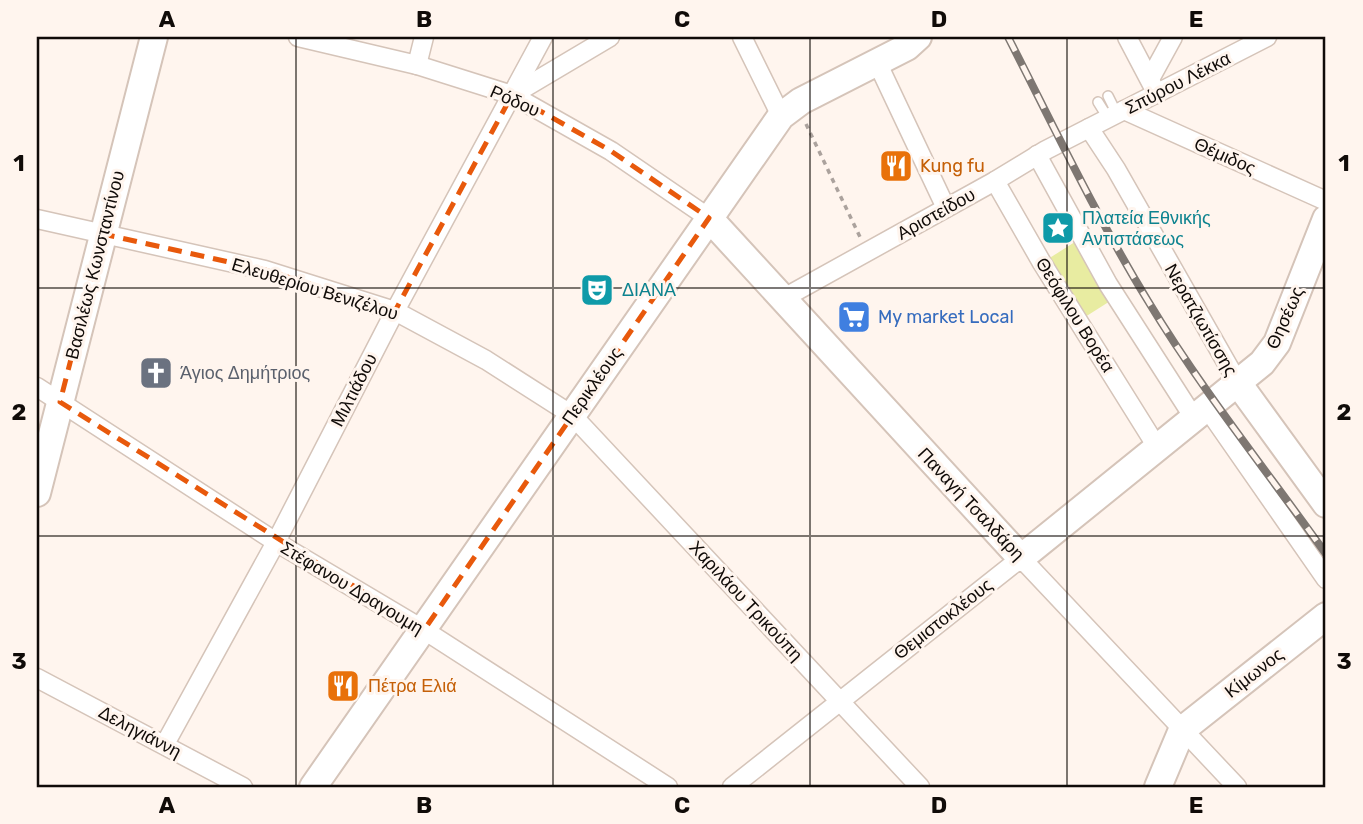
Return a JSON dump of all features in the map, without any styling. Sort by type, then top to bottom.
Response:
[{"type":"main road","name":"Βασιλέως Κωνσταντίνου","points":[[37,493],[154,37]]},
{"type":"main road","name":"Περικλέους","points":[[313,787],[709,218],[793,118],[801,101],[906,47],[918,37]]},
{"type":"main road","name":"Παναγή Τσαλδάρη","points":[[709,218],[1021,558]]},
{"type":"main road","name":"Θησέως","points":[[1214,402],[1262,363],[1278,343],[1326,219]]},
{"type":"main road","name":"Θεμιστοκλέους","points":[[1021,558],[1214,402]]},
{"type":"main road","name":"Νερατζιωτίσσης","points":[[1214,402],[1326,504]]},
{"type":"main road","name":"Κίμωνος","points":[[1182,730],[1326,616]]},
{"type":"main road","points":[[1158,787],[1182,730]]},
{"type":"street","name":"Ρόδου","points":[[298,37],[417,65],[512,95],[611,151],[709,218]]},
{"type":"street","points":[[417,65],[424,37]]},
{"type":"street","name":"Μιλτιάδου","points":[[165,744],[276,542],[395,311],[543,37]]},
{"type":"street","points":[[512,95],[610,37]]},
{"type":"street","points":[[742,37],[793,118]]},
{"type":"street","points":[[1127,37],[1153,86]]},
{"type":"street","points":[[1153,86],[1173,37]]},
{"type":"street","name":"Σπύρου Λέκκα","points":[[1088,128],[1116,114],[1153,86],[1267,37]]},
{"type":"street","points":[[877,62],[946,208]]},
{"type":"street","name":"Θέμιδος","points":[[1116,114],[1326,201]]},
{"type":"street","name":"Αριστείδου","points":[[782,299],[1088,128]]},
{"type":"street","name":"Νερατζιωτίσσης","points":[[1088,128],[1116,169],[1214,402],[1326,579]]},
{"type":"street","points":[[1037,155],[1108,284],[1214,402]]},
{"type":"street","name":"Θεόφιλου Βορέα","points":[[995,181],[1042,264],[1157,447]]},
{"type":"street","name":"Ελευθερίου Βενιζέλου","points":[[37,219],[265,270],[395,311],[486,360],[572,415]]},
{"type":"street","name":"Στέφανου Δραγουμη","points":[[37,387],[276,542],[424,630],[668,787]]},
{"type":"street","name":"Χαριλάου Τρικούπη","points":[[572,415],[920,787]]},
{"type":"street","name":"Θεμιστοκλέους","points":[[732,787],[1021,558]]},
{"type":"street","name":"Παναγή Τσαλδάρη","points":[[1021,558],[1237,787]]},
{"type":"street","name":"Δεληγιάννη","points":[[37,678],[243,787]]},
{"type":"lane","points":[[1108,96],[1116,114]]},
{"type":"lane","points":[[1098,102],[1116,114]]},
{"type":"path","points":[[793,118],[867,252]]},
{"type":"highlighted area","points":[[512,95],[611,151],[709,218],[424,630],[60,402],[103,234],[265,270],[395,311]]},
{"type":"green space","points":[[1078,240],[1115,298],[1085,317],[1048,259]]},
{"type":"railway","points":[[1008,37],[1093,203],[1168,334],[1326,554]]},
{"type":"place","name":"Kung fu","points":[[896,166]]},
{"type":"place","name":"Πλατεία Εθνικής Αντιστάσεως","points":[[1058,228]]},
{"type":"place","name":"ΔΙΑΝΑ","points":[[597,290]]},
{"type":"place","name":"My market Local","points":[[854,317]]},
{"type":"place","name":"Άγιος Δημήτριος","points":[[156,373]]},
{"type":"place","name":"Πέτρα Ελιά","points":[[343,686]]}]
